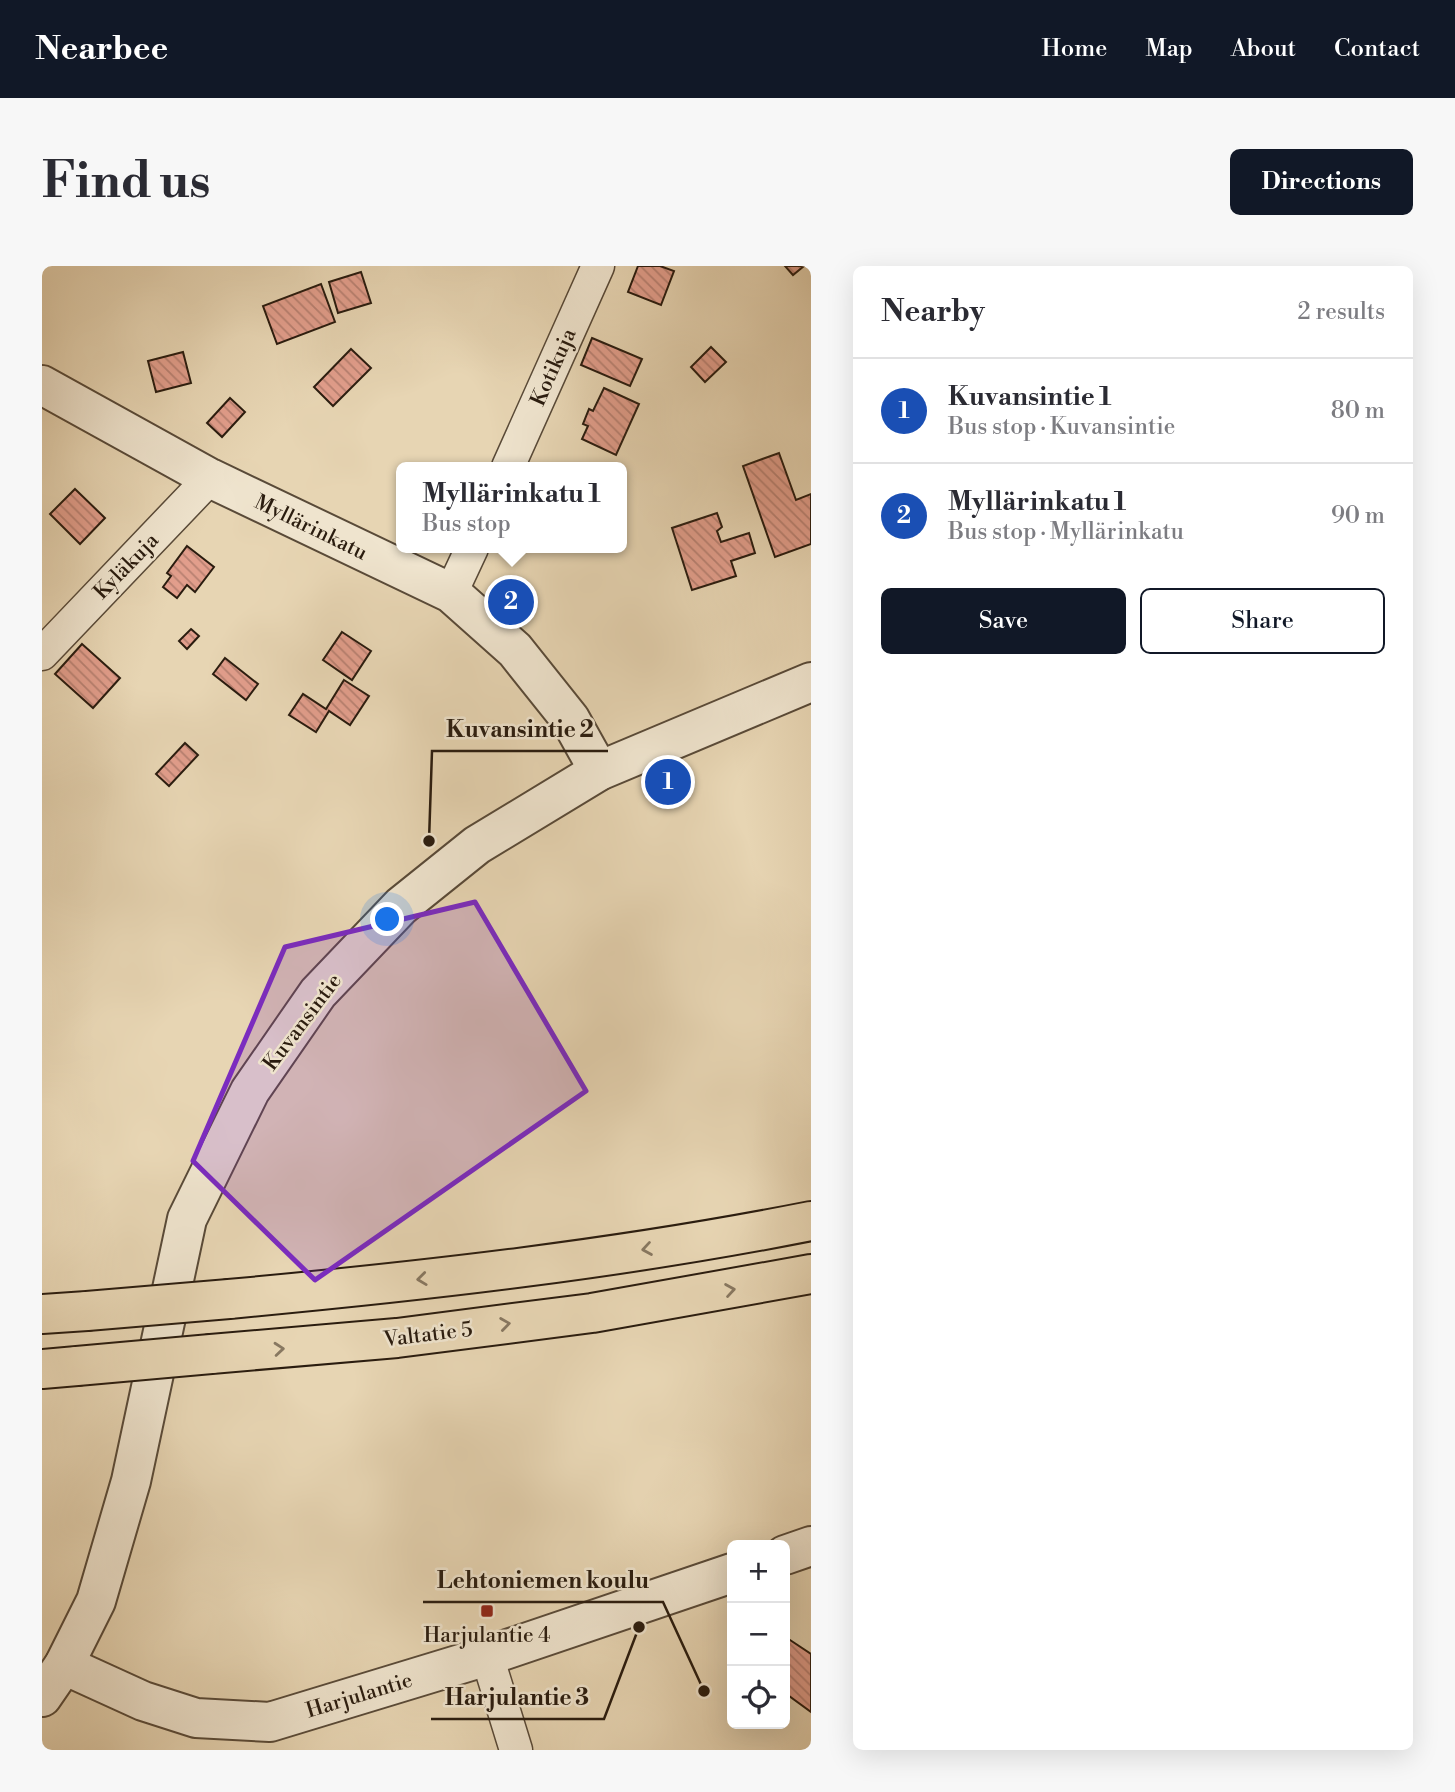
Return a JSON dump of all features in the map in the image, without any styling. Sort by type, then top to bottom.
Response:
[{"type":"highway","points":[[42,1314],[358,1287],[586,1259],[811,1221]]},
{"type":"highway","name":"Valtatie 5","points":[[59,1367],[397,1338],[579,1314],[811,1274]]},
{"type":"street","name":"Kotikuja","points":[[510,462],[598,266]]},
{"type":"street","name":"Myllärinkatu","points":[[42,385],[210,478],[451,593],[515,650],[570,719],[599,771]]},
{"type":"street","name":"Kyläkuja","points":[[42,654],[210,478]]},
{"type":"street","points":[[451,593],[470,553]]},
{"type":"street","name":"Kuvansintie","points":[[64,1665],[96,1601],[131,1481],[187,1219],[250,1091],[318,993],[401,906],[477,845],[599,771],[811,682]]},
{"type":"street","points":[[790,1553],[811,1546]]},
{"type":"street","name":"Harjulantie","points":[[64,1665],[143,1702],[196,1718],[270,1721],[487,1656],[727,1575]]},
{"type":"street","points":[[487,1656],[516,1750]]},
{"type":"street","points":[[42,1697],[64,1665]]},
{"type":"highlighted area","points":[[475,902],[586,1091],[315,1280],[193,1161],[285,947]]},
{"type":"building","points":[[638,266],[660,266],[674,271],[661,305],[628,292]]},
{"type":"building","points":[[785,266],[804,266],[793,275]]},
{"type":"building","points":[[361,272],[371,303],[338,313],[329,282]]},
{"type":"building","points":[[321,284],[335,322],[277,344],[263,306]]},
{"type":"building","points":[[592,338],[642,359],[630,386],[581,365]]},
{"type":"building","points":[[711,347],[726,362],[705,382],[691,367]]},
{"type":"building","points":[[351,349],[371,368],[333,406],[314,387]]},
{"type":"building","points":[[183,352],[191,383],[156,392],[148,361]]},
{"type":"building","points":[[604,388],[639,404],[616,455],[582,439],[588,426],[583,424],[589,409],[593,411]]},
{"type":"building","points":[[230,398],[245,412],[222,437],[207,423]]},
{"type":"building","points":[[779,453],[796,500],[811,494],[811,544],[775,557],[743,466]]},
{"type":"building","points":[[75,489],[105,518],[80,544],[50,514]]},
{"type":"building","points":[[717,513],[722,527],[717,531],[721,542],[749,533],[755,553],[731,561],[736,576],[692,590],[672,528]]},
{"type":"building","points":[[187,546],[214,567],[195,592],[187,585],[177,598],[163,587],[171,576],[167,573]]},
{"type":"building","points":[[191,629],[199,636],[187,649],[179,641]]},
{"type":"building","points":[[342,632],[371,651],[352,680],[323,660]]},
{"type":"building","points":[[82,644],[120,678],[93,708],[55,674]]},
{"type":"building","points":[[225,658],[258,684],[246,700],[213,674]]},
{"type":"building","points":[[344,680],[369,696],[350,725],[329,711],[316,732],[289,715],[303,694],[326,709]]},
{"type":"building","points":[[185,743],[198,755],[169,786],[156,774]]},
{"type":"building","points":[[790,1640],[811,1654],[811,1712],[790,1697]]},
{"type":"place","name":"Myllärinkatu 1","points":[[511,602]]},
{"type":"place","name":"Kuvansintie 1","points":[[668,782]]},
{"type":"place","name":"Kuvansintie 2","points":[[429,841]]},
{"type":"place","name":"Harjulantie 4","points":[[487,1611]]},
{"type":"place","name":"Harjulantie 3","points":[[639,1627]]},
{"type":"place","name":"Lehtoniemen koulu","points":[[704,1691]]}]
